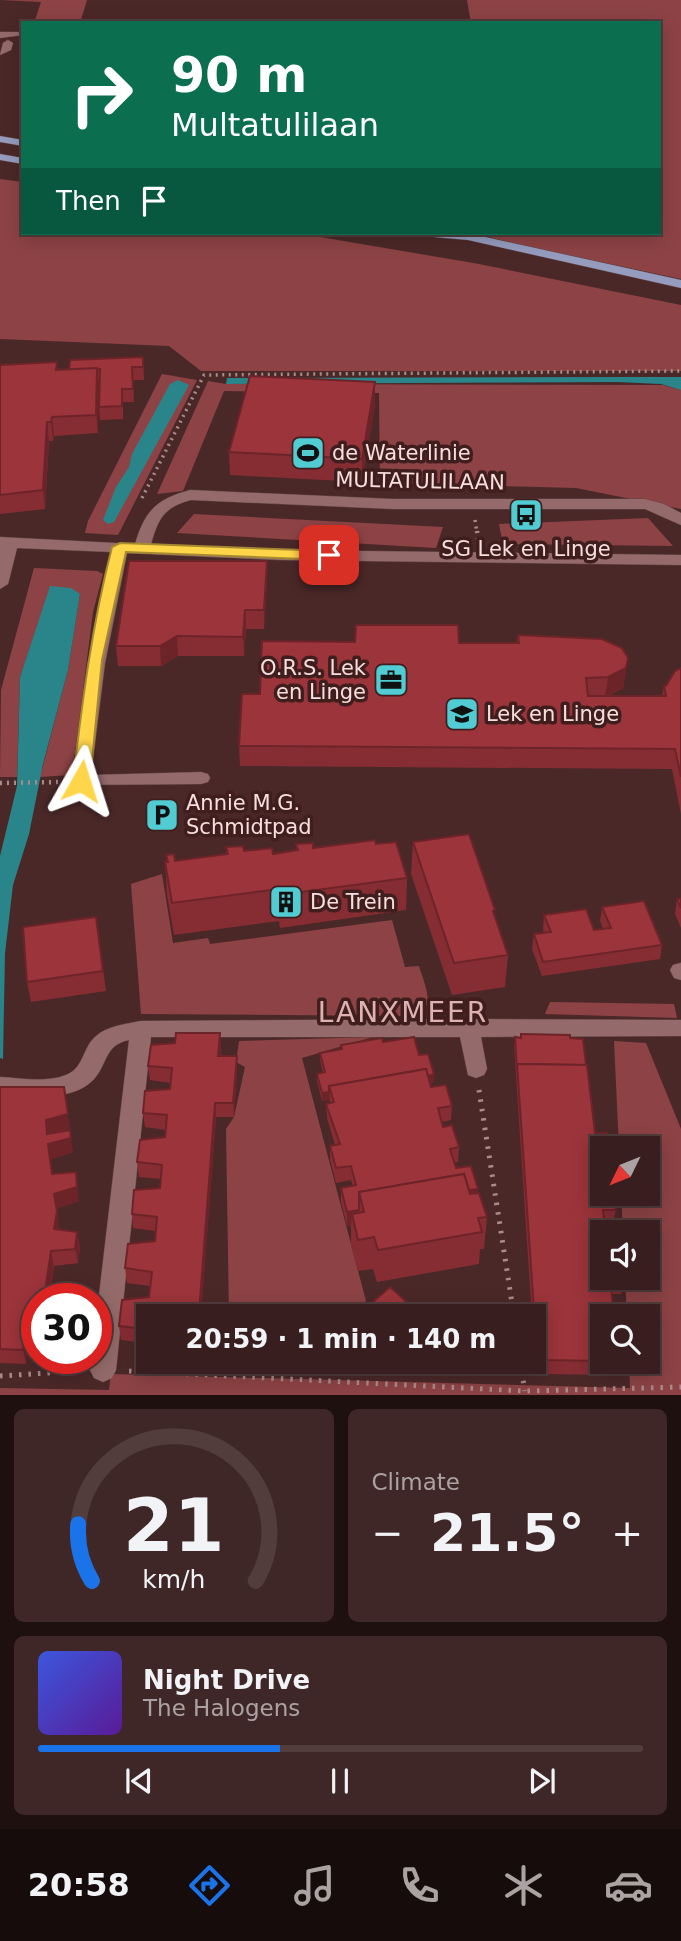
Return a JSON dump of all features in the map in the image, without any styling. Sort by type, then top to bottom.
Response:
[{"type":"main road","points":[[0,139],[21,143]]},
{"type":"main road","points":[[0,158],[21,161]]},
{"type":"main road","points":[[445,235],[491,243]]},
{"type":"main road","points":[[460,235],[681,284]]},
{"type":"street","points":[[0,52],[6,50],[4,39],[18,35]]},
{"type":"street","name":"MULTATULILAAN","points":[[142,548],[148,527],[159,510],[169,501],[190,495],[393,504],[645,504],[659,507],[681,520]]},
{"type":"street","points":[[0,584],[5,542],[279,555],[681,560]]},
{"type":"street","points":[[120,547],[105,603],[73,781],[201,778]]},
{"type":"street","points":[[469,1027],[476,1069]]},
{"type":"street","points":[[0,1086],[51,1087],[67,1084],[86,1072],[98,1044],[119,1032],[141,1029],[681,1028]]},
{"type":"street","points":[[112,1289],[141,1029]]},
{"type":"path","points":[[138,506],[204,375],[681,371]]},
{"type":"path","points":[[473,504],[480,557]]},
{"type":"path","points":[[0,783],[73,781]]},
{"type":"path","points":[[476,1069],[511,1304]]},
{"type":"path","points":[[112,1370],[525,1391],[681,1387]]},
{"type":"path","points":[[0,1376],[34,1374]]},
{"type":"path","points":[[522,1374],[525,1391]]},
{"type":"shaded area","points":[[0,0],[87,0],[81,21],[35,21],[41,2]]},
{"type":"shaded area","points":[[467,0],[681,0],[681,279],[482,235],[661,235],[661,21],[471,21]]},
{"type":"shaded area","points":[[0,179],[21,182],[21,235],[309,235],[479,264],[681,305],[681,371],[201,371],[169,346],[0,339]]},
{"type":"shaded area","points":[[162,374],[197,380],[118,535],[85,533],[88,521]]},
{"type":"shaded area","points":[[208,381],[226,384],[663,385],[681,390],[681,509],[576,488],[380,483],[379,393],[224,391],[183,491],[157,494]]},
{"type":"shaded area","points":[[194,514],[443,527],[436,548],[177,533]]},
{"type":"shaded area","points":[[648,518],[673,546],[503,544],[499,524]]},
{"type":"shaded area","points":[[34,568],[97,571],[103,574],[93,612],[75,753],[71,775],[40,777],[68,670],[80,594],[50,587],[20,677],[17,777],[0,777],[1,690]]},
{"type":"shaded area","points":[[162,874],[173,943],[208,938],[210,944],[392,920],[405,967],[419,966],[428,998],[424,1010],[407,1016],[141,1014],[131,884]]},
{"type":"shaded area","points":[[550,1002],[674,1004],[677,1018],[545,1014]]},
{"type":"shaded area","points":[[373,1037],[302,1058],[366,1301],[361,1304],[229,1304],[226,1129],[234,1117],[245,1067],[236,1062],[239,1041]]},
{"type":"shaded area","points":[[614,1041],[646,1043],[681,1129],[681,1395],[0,1395],[0,1388],[109,1390],[111,1374],[630,1388],[629,1374],[660,1374],[660,1304],[626,1304],[626,1290],[660,1290],[660,1220],[622,1220],[622,1206],[660,1206],[660,1136],[618,1136]]},
{"type":"water","points":[[681,377],[681,390],[661,384],[617,382],[226,384],[227,378]]},
{"type":"water","points":[[178,380],[189,385],[114,522],[108,524],[103,520],[116,487],[129,467],[132,454],[170,384]]},
{"type":"water","points":[[50,586],[71,588],[80,594],[68,670],[43,764],[29,834],[13,885],[5,953],[3,1059],[0,1058],[0,856],[17,786],[20,677]]},
{"type":"building","points":[[143,357],[143,367],[132,367],[133,389],[122,389],[122,406],[99,407],[100,369],[69,370],[70,360]]},
{"type":"building","points":[[57,362],[56,370],[97,368],[96,415],[52,417],[51,422],[47,422],[43,490],[0,495],[0,365]]},
{"type":"building","points":[[250,376],[375,382],[362,459],[229,452]]},
{"type":"building","points":[[129,561],[267,561],[264,610],[245,610],[243,637],[177,636],[160,646],[116,646]]},
{"type":"building","points":[[356,625],[458,625],[459,643],[519,643],[518,635],[602,639],[622,648],[628,658],[626,668],[608,677],[586,678],[588,696],[666,696],[664,686],[675,671],[681,668],[681,777],[675,749],[239,746],[242,694],[260,694],[262,641],[355,642]]},
{"type":"building","points":[[469,834],[508,955],[454,963],[413,842]]},
{"type":"building","points":[[375,840],[376,844],[396,842],[407,878],[279,895],[278,889],[172,903],[166,855],[174,854],[175,861],[228,854],[226,847],[243,846],[244,851],[272,848],[273,854],[298,850],[296,844],[313,843],[313,848]]},
{"type":"building","points":[[644,901],[662,945],[543,962],[534,934],[551,932],[544,915],[586,909],[594,930],[611,928],[602,907]]},
{"type":"building","points":[[96,917],[103,971],[27,982],[23,927]]},
{"type":"building","points":[[176,1033],[220,1033],[218,1056],[237,1056],[233,1103],[215,1103],[200,1304],[136,1304],[136,1328],[119,1326],[122,1300],[149,1297],[152,1272],[125,1268],[128,1244],[155,1241],[157,1217],[132,1214],[134,1190],[160,1188],[162,1165],[137,1162],[140,1140],[165,1137],[167,1115],[143,1113],[145,1091],[170,1089],[172,1068],[148,1066],[151,1045],[175,1043]]},
{"type":"building","points":[[521,1034],[570,1035],[570,1038],[583,1039],[586,1065],[517,1064],[517,1071],[515,1037],[521,1038]]},
{"type":"building","points":[[414,1037],[419,1055],[428,1054],[434,1074],[428,1076],[426,1069],[329,1086],[329,1092],[322,1093],[317,1074],[325,1072],[320,1053],[342,1049],[341,1045],[382,1038],[383,1042]]},
{"type":"building","points":[[517,1064],[587,1065],[595,1133],[607,1133],[607,1136],[590,1136],[590,1206],[616,1206],[616,1210],[603,1210],[604,1220],[590,1220],[590,1290],[611,1290],[613,1304],[590,1304],[590,1361],[546,1360],[546,1304],[534,1304]]},
{"type":"building","points":[[426,1069],[431,1087],[446,1085],[452,1106],[438,1108],[443,1127],[452,1125],[459,1147],[450,1149],[456,1168],[471,1166],[478,1189],[469,1190],[464,1174],[359,1192],[359,1210],[347,1212],[341,1188],[356,1185],[351,1166],[336,1168],[330,1146],[340,1144],[326,1104],[334,1102],[329,1086]]},
{"type":"building","points":[[0,1087],[64,1087],[68,1114],[46,1120],[47,1134],[70,1130],[71,1138],[48,1144],[52,1174],[76,1172],[77,1187],[54,1194],[57,1211],[54,1229],[77,1232],[75,1249],[51,1251],[46,1283],[21,1283],[21,1350],[0,1349]]},
{"type":"building","points":[[464,1174],[470,1194],[479,1193],[487,1217],[478,1218],[482,1232],[378,1250],[374,1237],[358,1240],[352,1214],[364,1212],[359,1192]]},
{"type":"building","points":[[390,1287],[409,1304],[371,1304]]},
{"type":"place","name":"de Waterlinie","points":[[308,453]]},
{"type":"place","name":"SG Lek en Linge","points":[[526,515]]},
{"type":"place","name":"O.R.S. Lek en Linge","points":[[391,680]]},
{"type":"place","name":"Lek en Linge","points":[[462,714]]},
{"type":"place","name":"Annie M.G. Schmidtpad","points":[[162,815]]},
{"type":"place","name":"De Trein","points":[[286,902]]},
{"type":"district","name":"LANXMEER","points":[[403,1012]]},
{"type":"route","points":[[81,781],[95,660],[105,603],[120,547],[329,555]]}]
